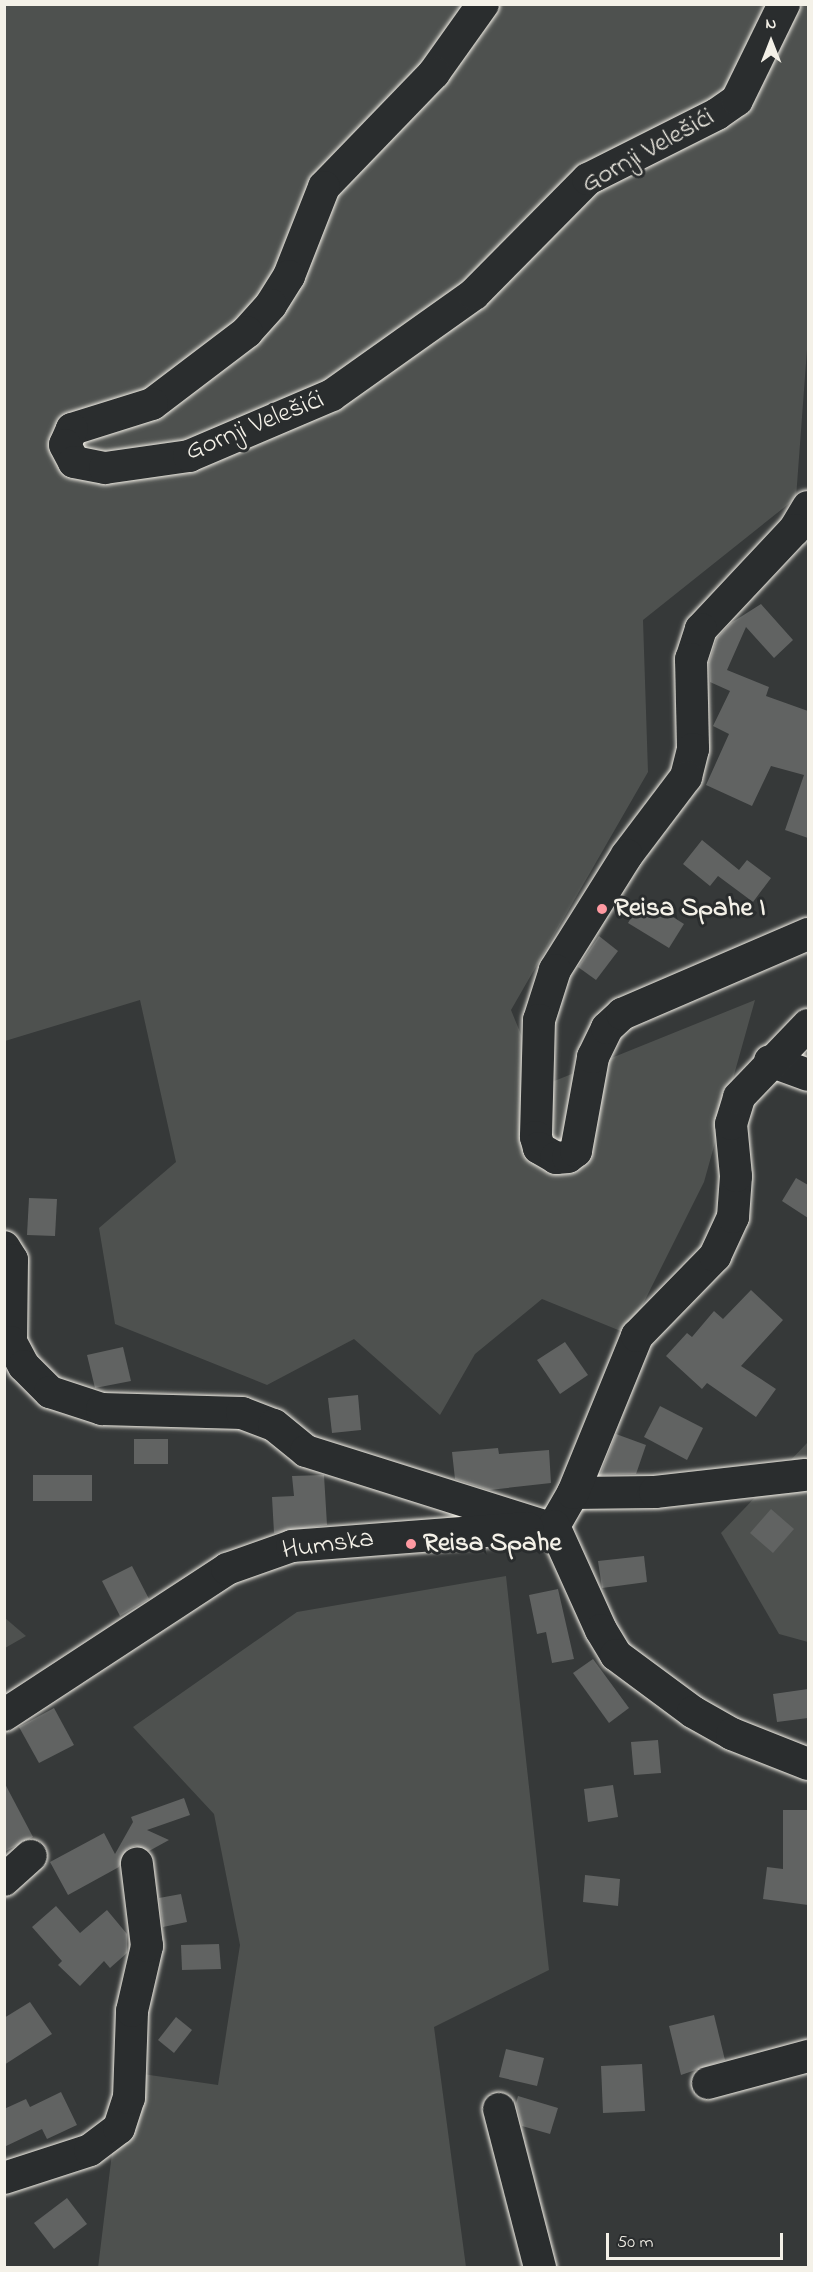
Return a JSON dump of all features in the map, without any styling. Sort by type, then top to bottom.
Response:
[{"type":"street","name":"Gornji Velešići","points":[[483,4],[434,73],[324,187],[289,276],[271,305],[247,332],[152,404],[72,429],[65,445],[74,462],[105,468],[189,456],[332,395],[474,294],[588,179],[717,114],[737,100],[784,4]]},
{"type":"street","points":[[808,507],[794,530],[701,629],[691,658],[693,749],[686,777],[627,855],[555,970],[539,1020],[536,1137],[539,1148],[556,1158],[568,1157],[576,1151],[593,1057],[607,1028],[622,1014],[808,934]]},
{"type":"street","points":[[551,1526],[573,1493],[637,1336],[715,1256],[733,1217],[736,1176],[731,1124],[739,1097],[770,1061],[808,1025]]},
{"type":"street","points":[[770,1061],[808,1075]]},
{"type":"street","points":[[4,1247],[12,1260],[11,1342],[24,1366],[50,1392],[102,1409],[243,1413],[274,1425],[306,1451],[551,1526],[601,1630],[616,1655],[693,1712],[732,1734],[808,1764]]},
{"type":"street","points":[[573,1493],[655,1492],[805,1474]]},
{"type":"street","name":"Humska","points":[[4,1715],[227,1569],[281,1549],[358,1540],[551,1526]]},
{"type":"street","points":[[4,1880],[31,1856]]},
{"type":"street","points":[[4,2178],[90,2150],[119,2127],[129,2098],[132,2011],[147,1946],[137,1864]]},
{"type":"street","points":[[708,2083],[808,2056]]},
{"type":"street","points":[[499,2109],[540,2268]]},
{"type":"shaded area","points":[[5,5],[808,5],[808,336],[796,498],[643,620],[648,772],[511,1010],[542,1086],[755,1000],[704,1182],[628,1334],[542,1299],[475,1354],[440,1415],[354,1339],[267,1385],[115,1324],[99,1228],[176,1162],[140,1000],[5,1041]]},
{"type":"shaded area","points":[[808,1442],[808,1642],[779,1634],[721,1533]]},
{"type":"shaded area","points":[[506,1576],[549,1970],[434,2027],[466,2267],[98,2268],[122,2071],[218,2085],[240,1945],[214,1814],[133,1727],[297,1612]]},
{"type":"shaded area","points":[[5,1618],[26,1636],[4,1648]]},
{"type":"building","points":[[761,604],[793,640],[774,658],[746,627],[727,670],[769,687],[766,696],[808,711],[808,838],[785,830],[804,775],[771,766],[752,806],[706,785],[729,734],[713,726],[730,691],[710,682],[709,662],[717,638],[731,623]]},
{"type":"building","points":[[702,840],[739,870],[747,860],[771,878],[753,902],[718,876],[710,886],[683,864]]},
{"type":"building","points":[[643,898],[684,924],[669,948],[628,923]]},
{"type":"building","points":[[599,936],[618,951],[596,980],[578,967]]},
{"type":"building","points":[[796,1178],[808,1185],[808,1218],[782,1201]]},
{"type":"building","points":[[29,1198],[57,1199],[55,1236],[27,1235]]},
{"type":"building","points":[[751,1290],[783,1320],[741,1366],[776,1389],[756,1417],[707,1383],[702,1389],[666,1356],[687,1333],[692,1337],[714,1311],[723,1319]]},
{"type":"building","points":[[565,1342],[588,1375],[560,1394],[537,1360]]},
{"type":"building","points":[[123,1347],[131,1381],[95,1388],[87,1355]]},
{"type":"building","points":[[358,1395],[361,1430],[332,1433],[328,1398]]},
{"type":"building","points":[[660,1406],[703,1428],[687,1460],[644,1437]]},
{"type":"building","points":[[616,1434],[646,1445],[636,1474],[600,1475]]},
{"type":"building","points":[[134,1439],[168,1439],[168,1464],[134,1464]]},
{"type":"building","points":[[498,1448],[499,1454],[549,1450],[551,1483],[489,1490],[455,1479],[452,1452]]},
{"type":"building","points":[[33,1475],[92,1475],[92,1501],[33,1501]]},
{"type":"building","points":[[324,1475],[327,1525],[274,1533],[272,1497],[294,1496],[292,1476]]},
{"type":"building","points":[[771,1509],[794,1529],[773,1553],[750,1533]]},
{"type":"building","points":[[644,1556],[647,1582],[602,1588],[598,1561]]},
{"type":"building","points":[[132,1566],[149,1599],[120,1616],[102,1581]]},
{"type":"building","points":[[558,1589],[574,1659],[552,1663],[546,1632],[537,1634],[529,1595]]},
{"type":"building","points":[[593,1659],[629,1708],[609,1723],[573,1673]]},
{"type":"building","points":[[808,1689],[808,1718],[777,1722],[773,1694]]},
{"type":"building","points":[[54,1708],[74,1745],[39,1763],[19,1727]]},
{"type":"building","points":[[658,1740],[661,1773],[634,1775],[631,1742]]},
{"type":"building","points":[[4,1782],[33,1837],[4,1852]]},
{"type":"building","points":[[613,1785],[618,1817],[588,1822],[584,1789]]},
{"type":"building","points":[[184,1798],[190,1815],[147,1830],[169,1840],[149,1851],[135,1846],[127,1849],[119,1867],[68,1895],[50,1862],[104,1833],[115,1854],[133,1822],[131,1817]]},
{"type":"building","points":[[783,1810],[808,1810],[808,1905],[763,1899],[767,1867],[783,1869]]},
{"type":"building","points":[[585,1875],[620,1879],[618,1906],[583,1902]]},
{"type":"building","points":[[181,1894],[187,1922],[163,1927],[159,1898]]},
{"type":"building","points":[[56,1906],[80,1933],[107,1910],[127,1934],[127,1953],[110,1968],[104,1961],[80,1986],[58,1965],[62,1961],[32,1927]]},
{"type":"building","points":[[219,1944],[221,1969],[182,1970],[181,1945]]},
{"type":"building","points":[[30,2002],[52,2034],[4,2065],[4,2018]]},
{"type":"building","points":[[714,2015],[725,2060],[681,2075],[669,2026]]},
{"type":"building","points":[[176,2017],[192,2030],[174,2053],[158,2040]]},
{"type":"building","points":[[506,2049],[544,2058],[537,2086],[499,2077]]},
{"type":"building","points":[[642,2064],[645,2111],[603,2113],[601,2066]]},
{"type":"building","points":[[61,2092],[77,2125],[47,2139],[42,2129],[4,2147],[4,2109],[26,2099],[30,2107]]},
{"type":"building","points":[[518,2096],[558,2108],[550,2134],[522,2126],[516,2103]]},
{"type":"building","points":[[67,2198],[87,2224],[54,2249],[34,2223]]},
{"type":"place","name":"Reisa Spahe I","points":[[602,909]]},
{"type":"place","name":"Reisa Spahe","points":[[411,1544]]}]
